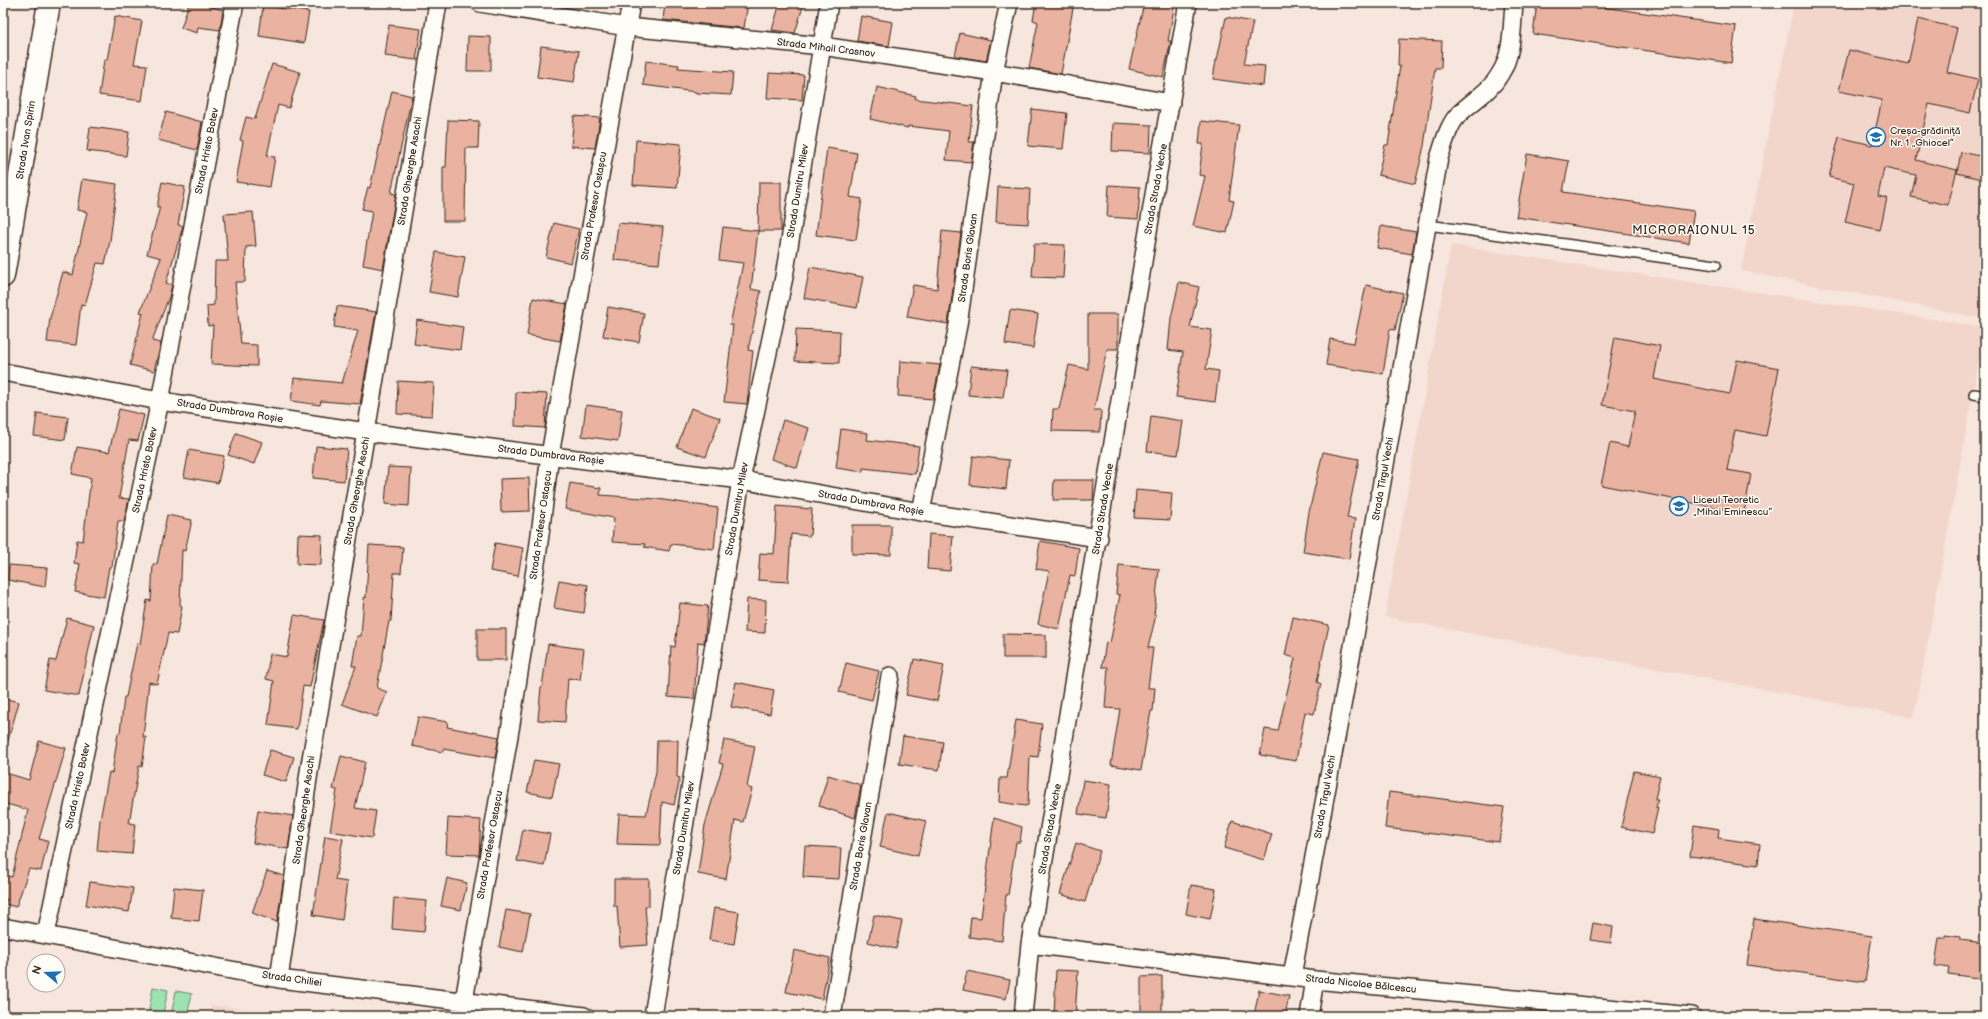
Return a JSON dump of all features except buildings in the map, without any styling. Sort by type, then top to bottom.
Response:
[{"type":"street","name":"Strada Ivan Spirin","points":[[3,276],[48,3]]},
{"type":"street","name":"Strada Hristo Botev","points":[[46,934],[160,400],[235,3]]},
{"type":"street","name":"Strada Gheorghe Asachi","points":[[279,979],[310,765],[438,3]]},
{"type":"street","name":"Strada Mihail Crasnov","points":[[480,3],[627,27],[822,46],[994,72],[1171,103]]},
{"type":"street","name":"Strada Profesor Ostașcu","points":[[464,1001],[511,724],[537,557],[550,455],[631,3]]},
{"type":"street","name":"Strada Dumitru Milev","points":[[653,1016],[741,480],[784,276],[829,3]]},
{"type":"street","name":"Strada Boris Glavan","points":[[921,512],[958,325],[994,72],[1009,3]]},
{"type":"street","name":"Strada Strada Veche","points":[[1023,1016],[1030,944],[1099,538],[1156,184],[1188,3]]},
{"type":"street","name":"Strada Tîrgul Vechi","points":[[1292,976],[1351,656],[1439,158],[1448,132],[1458,115],[1486,92],[1500,74],[1508,57],[1514,3]]},
{"type":"street","name":"Strada Dumbrava Roșie","points":[[3,372],[160,400],[366,432],[741,480],[921,512],[1099,538]]},
{"type":"street","name":"Strada Boris Glavan","points":[[832,1016],[890,676]]},
{"type":"street","name":"Strada Chiliei","points":[[3,927],[279,979],[584,1016]]},
{"type":"street","name":"Strada Nicolae Bălcescu","points":[[1030,944],[1315,980],[1692,1016]]},
{"type":"street","points":[[1309,1016],[1315,980]]},
{"type":"lane","points":[[1428,225],[1716,265]]},
{"type":"lane","points":[[1974,394],[1985,396]]},
{"type":"shaded area","name":"Creșa-grădiniță Nr. 1 „Ghiocel”","points":[[1794,3],[1985,3],[1985,319],[1741,271]]},
{"type":"shaded area","name":"Liceul Teoretic „Mihai Eminescu”","points":[[1451,245],[1985,327],[1914,718],[1385,617]]},
{"type":"shaded area","points":[[211,1005],[316,1016],[209,1016]]},
{"type":"green space","points":[[153,987],[168,990],[163,1013],[149,1010]]},
{"type":"green space","points":[[176,991],[192,994],[187,1016],[171,1016]]},
{"type":"place","name":"Creșa-grădiniță Nr. 1 „Ghiocel”","points":[[1876,137]]},
{"type":"place","name":"Liceul Teoretic „Mihai Eminescu”","points":[[1679,506]]},
{"type":"district","name":"MICRORAIONUL 15","points":[[1694,230]]}]
